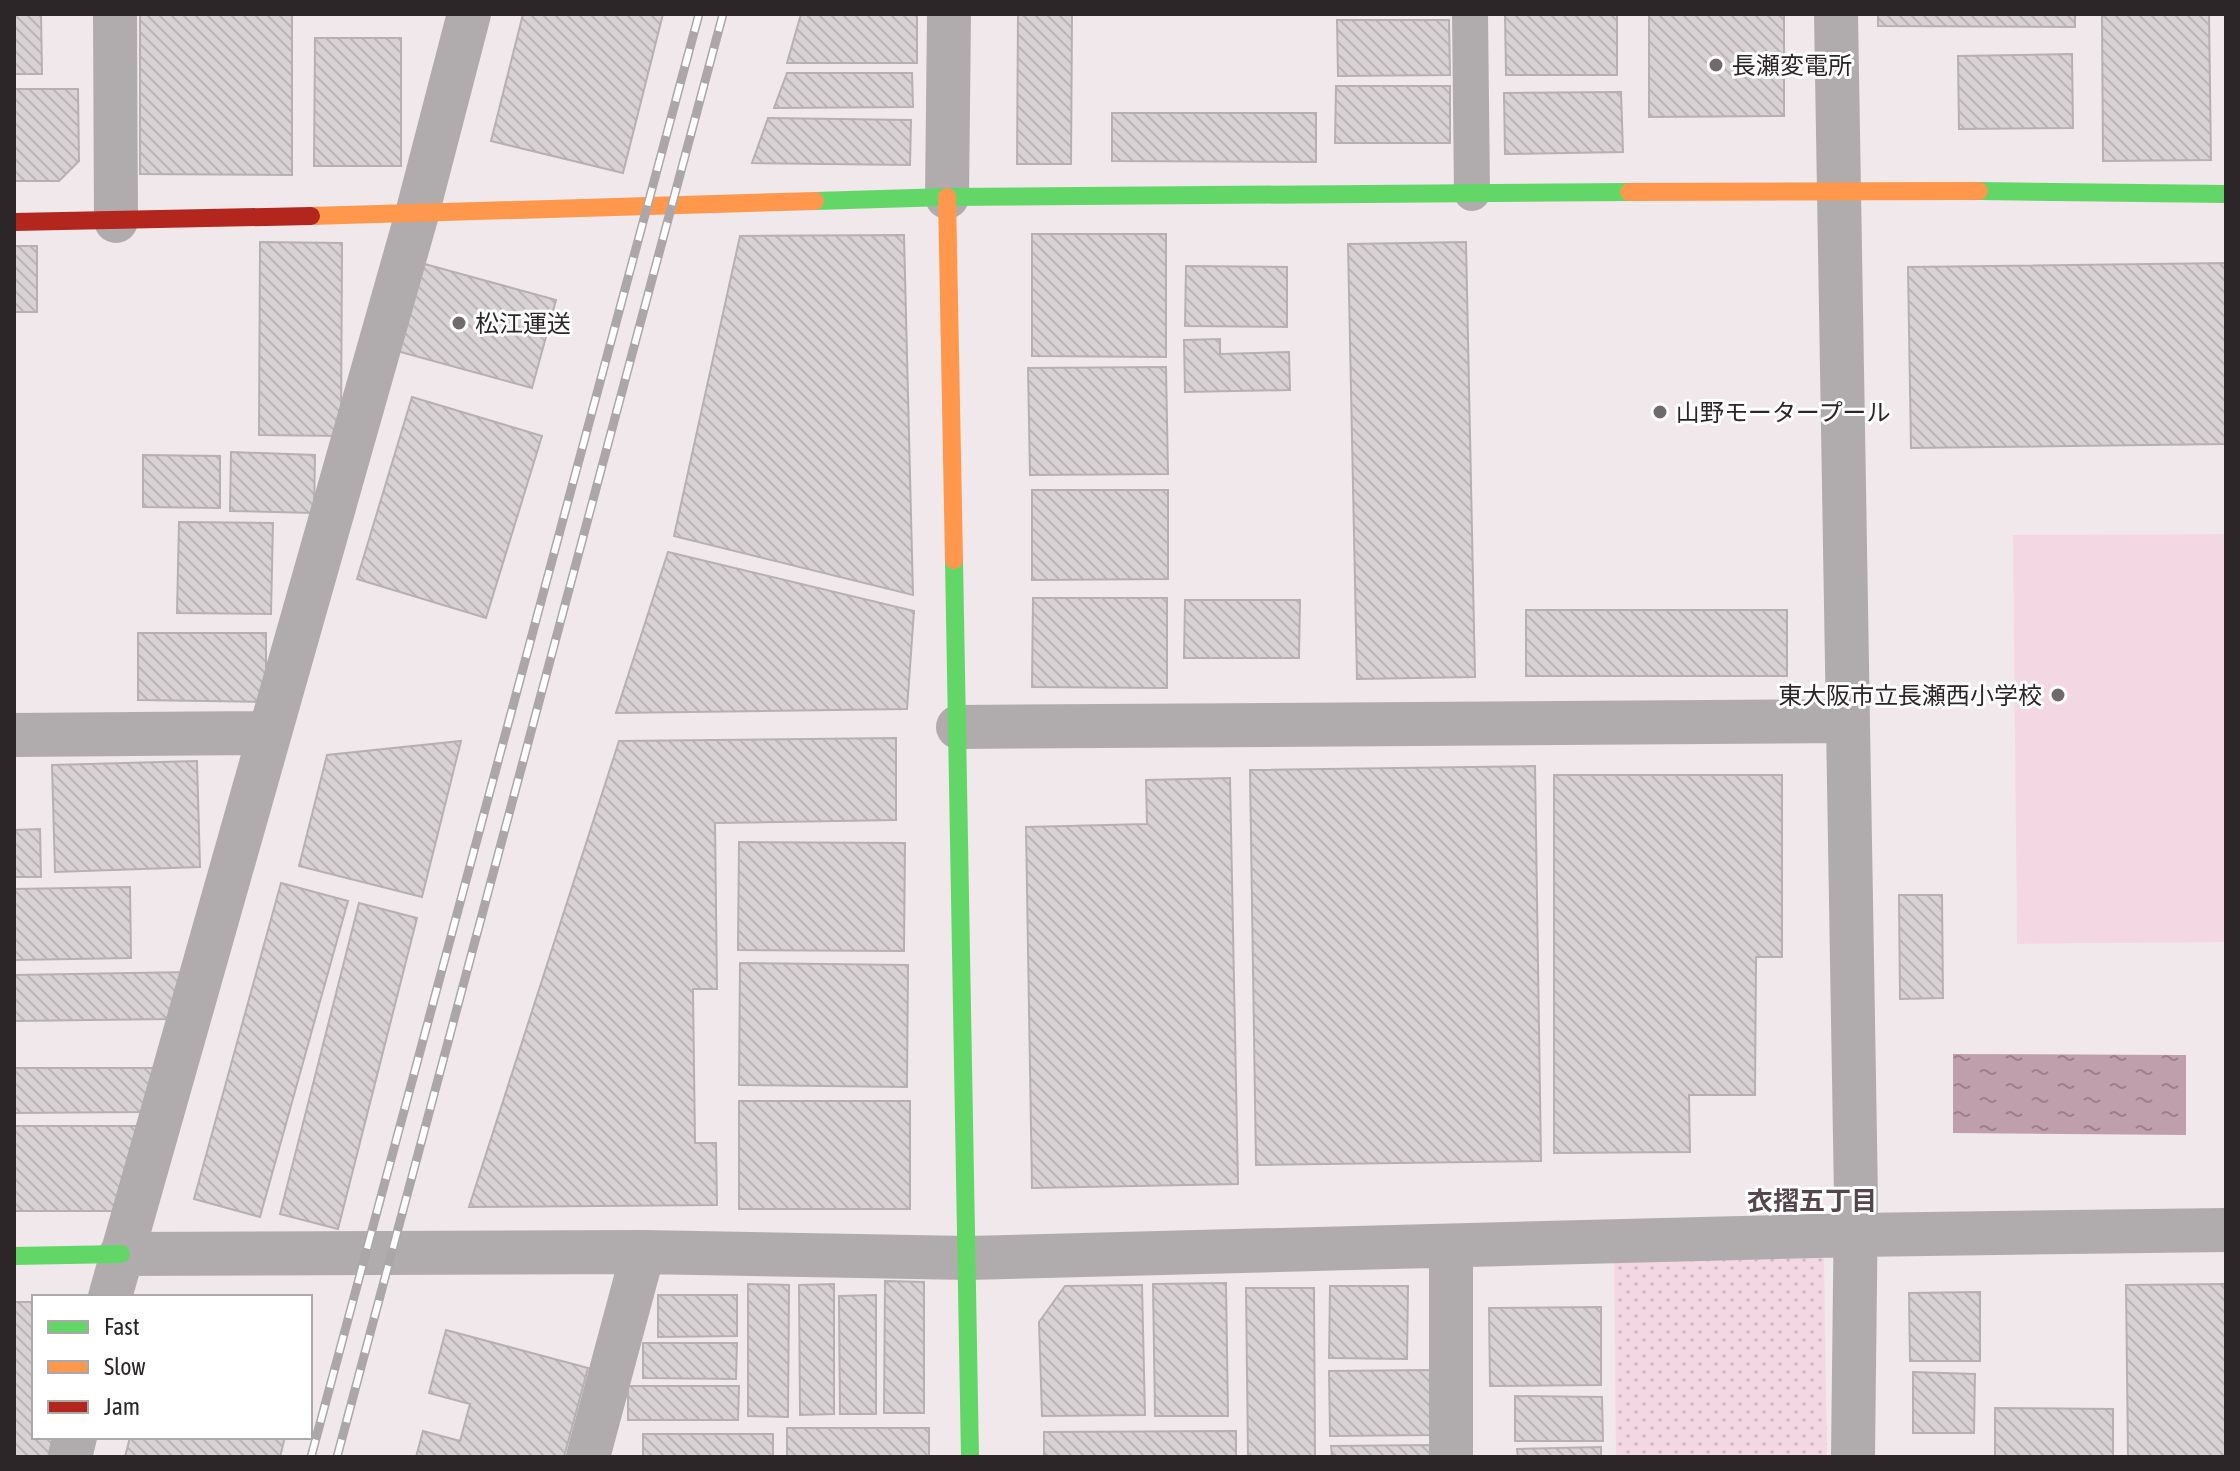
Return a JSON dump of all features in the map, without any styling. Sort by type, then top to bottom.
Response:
[{"type":"street","points":[[115,14],[116,221]]},
{"type":"street","points":[[111,1295],[417,214],[469,14]]},
{"type":"street","points":[[949,14],[947,197],[970,1457]]},
{"type":"street","points":[[1836,14],[1856,1235],[1853,1457]]},
{"type":"street","points":[[14,222],[417,214],[947,197],[1837,190],[2226,194]]},
{"type":"street","points":[[958,727],[1847,721]]},
{"type":"street","points":[[14,735],[270,733]]},
{"type":"street","points":[[14,1256],[643,1252],[968,1258],[1856,1235],[2226,1230]]},
{"type":"street","points":[[1451,1246],[1451,1457]]},
{"type":"street","points":[[588,1457],[643,1252]]},
{"type":"lane","points":[[1470,14],[1472,193]]},
{"type":"shaded area","points":[[2226,534],[2226,942],[2017,944],[2013,535]]},
{"type":"shaded area","points":[[1824,1258],[1827,1457],[1616,1457],[1614,1260]]},
{"type":"water","points":[[1953,1054],[2186,1055],[2186,1135],[1953,1133]]},
{"type":"building","points":[[14,14],[41,14],[42,74],[14,74]]},
{"type":"building","points":[[140,14],[292,14],[292,175],[140,174]]},
{"type":"building","points":[[523,14],[663,14],[623,173],[491,141]]},
{"type":"building","points":[[801,14],[917,14],[917,63],[787,63]]},
{"type":"building","points":[[1018,14],[1072,14],[1071,164],[1017,164]]},
{"type":"building","points":[[1505,14],[1617,14],[1617,75],[1506,75]]},
{"type":"building","name":"長瀬変電所","points":[[1649,14],[1784,14],[1784,116],[1649,117]]},
{"type":"building","points":[[1878,14],[2075,14],[2075,27],[1878,26]]},
{"type":"building","points":[[2102,14],[2209,14],[2211,160],[2103,161]]},
{"type":"building","points":[[1337,20],[1449,20],[1450,75],[1338,76]]},
{"type":"building","points":[[315,38],[401,38],[401,166],[314,166]]},
{"type":"building","points":[[2072,54],[2073,128],[1959,129],[1958,56]]},
{"type":"building","points":[[787,73],[912,73],[913,107],[774,108]]},
{"type":"building","points":[[1336,86],[1450,86],[1450,143],[1335,143]]},
{"type":"building","points":[[14,89],[78,89],[79,161],[59,181],[14,181]]},
{"type":"building","points":[[1621,92],[1623,152],[1505,154],[1504,93]]},
{"type":"building","points":[[1112,113],[1316,113],[1316,162],[1112,161]]},
{"type":"building","points":[[768,118],[911,120],[910,165],[752,163]]},
{"type":"building","points":[[1032,234],[1166,234],[1166,357],[1032,356]]},
{"type":"building","points":[[904,235],[913,595],[674,536],[740,236]]},
{"type":"building","points":[[260,242],[342,243],[341,436],[259,435]]},
{"type":"building","points":[[1466,242],[1475,677],[1357,679],[1348,244]]},
{"type":"building","points":[[14,246],[37,246],[37,312],[14,312]]},
{"type":"building","points":[[421,263],[556,300],[532,388],[397,351]]},
{"type":"building","points":[[2226,263],[2226,444],[1911,448],[1908,267]]},
{"type":"building","points":[[1186,266],[1287,267],[1287,327],[1185,326]]},
{"type":"building","points":[[1220,339],[1220,354],[1289,352],[1290,390],[1185,392],[1184,340]]},
{"type":"building","points":[[1166,367],[1168,474],[1030,475],[1028,368]]},
{"type":"building","points":[[412,397],[542,436],[486,618],[357,579]]},
{"type":"building","points":[[231,452],[315,455],[314,513],[230,511]]},
{"type":"building","points":[[143,455],[220,456],[220,508],[143,507]]},
{"type":"building","points":[[1032,490],[1168,490],[1168,579],[1032,580]]},
{"type":"building","points":[[179,522],[273,523],[271,614],[177,613]]},
{"type":"building","points":[[668,552],[914,611],[907,709],[616,713]]},
{"type":"building","points":[[1033,598],[1167,598],[1167,688],[1032,687]]},
{"type":"building","points":[[1185,600],[1300,600],[1299,658],[1184,658]]},
{"type":"building","points":[[1526,610],[1787,610],[1787,676],[1526,676]]},
{"type":"building","points":[[138,633],[266,633],[266,702],[138,700]]},
{"type":"building","points":[[896,738],[896,820],[715,823],[717,989],[693,989],[695,1143],[716,1143],[717,1205],[469,1207],[619,741]]},
{"type":"building","points":[[461,741],[422,897],[299,866],[327,755]]},
{"type":"building","points":[[197,761],[200,867],[55,872],[52,765]]},
{"type":"building","points":[[1535,766],[1541,1161],[1256,1165],[1250,770]]},
{"type":"building","points":[[1554,775],[1782,775],[1782,957],[1756,957],[1755,1095],[1689,1095],[1690,1152],[1554,1153]]},
{"type":"building","points":[[1230,778],[1238,1184],[1032,1188],[1026,827],[1147,824],[1146,780]]},
{"type":"building","points":[[40,829],[41,877],[14,877],[14,830]]},
{"type":"building","points":[[739,842],[905,843],[904,951],[738,950]]},
{"type":"building","points":[[281,883],[348,901],[260,1217],[194,1199]]},
{"type":"building","points":[[130,887],[131,958],[14,960],[14,889]]},
{"type":"building","points":[[1899,895],[1942,895],[1943,998],[1900,999]]},
{"type":"building","points":[[359,903],[417,918],[338,1229],[280,1214]]},
{"type":"building","points":[[740,963],[908,965],[907,1087],[739,1085]]},
{"type":"building","points":[[190,972],[171,1019],[14,1021],[14,975]]},
{"type":"building","points":[[14,1068],[158,1068],[141,1112],[14,1113]]},
{"type":"building","points":[[739,1101],[910,1101],[910,1209],[739,1209]]},
{"type":"building","points":[[14,1126],[143,1126],[117,1211],[14,1211]]},
{"type":"building","points":[[885,1281],[924,1282],[924,1413],[884,1413]]},
{"type":"building","points":[[1226,1283],[1228,1416],[1155,1416],[1153,1284]]},
{"type":"building","points":[[748,1284],[789,1285],[788,1417],[748,1416]]},
{"type":"building","points":[[834,1284],[834,1414],[800,1415],[799,1285]]},
{"type":"building","points":[[2226,1284],[2226,1457],[2128,1457],[2126,1285]]},
{"type":"building","points":[[1142,1285],[1145,1415],[1042,1416],[1039,1322],[1065,1286]]},
{"type":"building","points":[[1330,1286],[1408,1286],[1407,1359],[1329,1358]]},
{"type":"building","points":[[1246,1288],[1314,1288],[1315,1457],[1248,1457]]},
{"type":"building","points":[[1980,1292],[1980,1361],[1910,1361],[1909,1293]]},
{"type":"building","points":[[658,1295],[737,1295],[737,1336],[658,1337]]},
{"type":"building","points":[[876,1295],[876,1414],[840,1414],[839,1296]]},
{"type":"building","points":[[14,1302],[32,1302],[32,1439],[52,1439],[48,1457],[14,1457]]},
{"type":"building","points":[[1601,1307],[1601,1385],[1490,1386],[1489,1308]]},
{"type":"building","points":[[446,1330],[588,1368],[564,1457],[416,1457],[423,1431],[460,1441],[470,1404],[429,1393]]},
{"type":"building","points":[[643,1343],[737,1343],[736,1379],[643,1378]]},
{"type":"building","points":[[1431,1370],[1432,1435],[1330,1436],[1329,1371]]},
{"type":"building","points":[[1913,1372],[1975,1374],[1974,1433],[1913,1433]]},
{"type":"building","points":[[628,1386],[739,1386],[738,1420],[628,1420]]},
{"type":"building","points":[[1515,1396],[1602,1397],[1603,1441],[1515,1441]]},
{"type":"building","points":[[1995,1408],[2113,1409],[2113,1457],[1995,1457]]},
{"type":"building","points":[[787,1428],[929,1428],[929,1457],[787,1457]]},
{"type":"building","points":[[1236,1431],[1236,1457],[1044,1457],[1044,1432]]},
{"type":"building","points":[[643,1434],[773,1434],[773,1457],[643,1457]]},
{"type":"building","points":[[130,1439],[284,1439],[280,1457],[125,1457]]},
{"type":"building","points":[[1430,1445],[1430,1457],[1332,1457],[1331,1446]]},
{"type":"building","points":[[1601,1447],[1601,1457],[1518,1457],[1517,1449]]},
{"type":"railway","points":[[311,1457],[699,14]]},
{"type":"railway","points":[[337,1457],[723,14]]},
{"type":"traffic: fast","points":[[1979,191],[2226,194]]},
{"type":"traffic: fast","points":[[815,201],[947,197],[1629,192]]},
{"type":"traffic: fast","points":[[954,560],[970,1457]]},
{"type":"traffic: fast","points":[[14,1256],[121,1254]]},
{"type":"traffic: slow","points":[[1629,192],[1979,191]]},
{"type":"traffic: slow","points":[[947,197],[954,560]]},
{"type":"traffic: slow","points":[[311,216],[815,201]]},
{"type":"traffic: jam","points":[[14,222],[311,216]]},
{"type":"place","name":"長瀬変電所","points":[[1716,65]]},
{"type":"place","name":"松江運送","points":[[459,323]]},
{"type":"place","name":"山野モータープール","points":[[1660,412]]},
{"type":"place","name":"東大阪市立長瀬西小学校","points":[[2058,695]]},
{"type":"district","name":"衣摺五丁目","points":[[1812,1201]]}]
